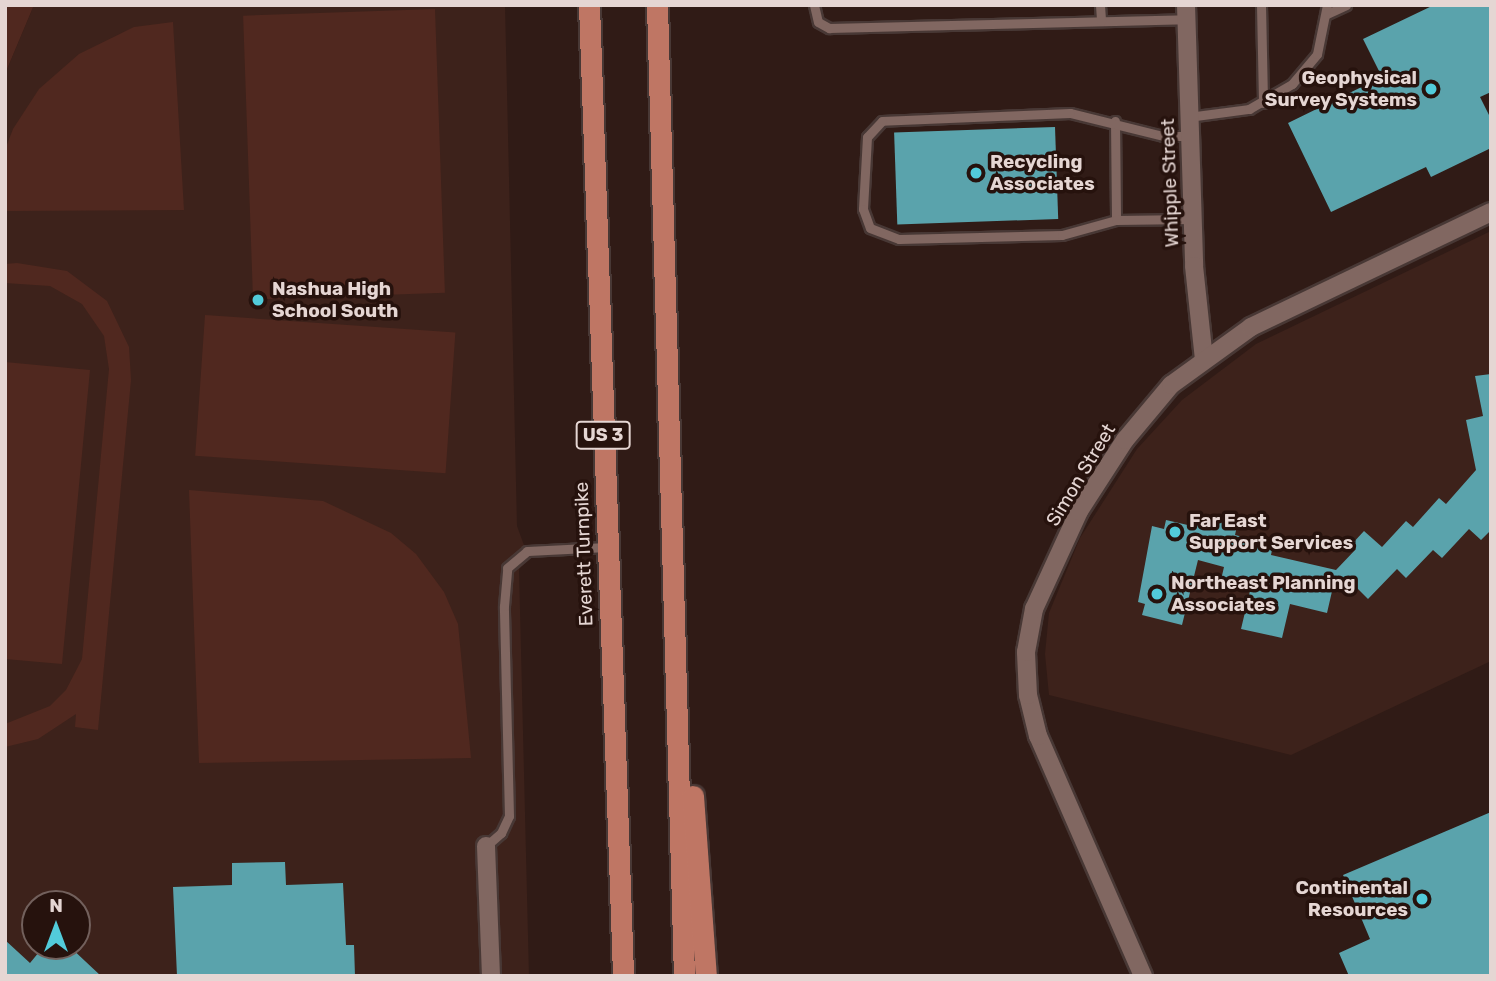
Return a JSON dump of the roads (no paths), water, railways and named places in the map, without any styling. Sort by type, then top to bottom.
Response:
[{"type":"highway","name":"Everett Turnpike","points":[[589,5],[623,976]]},
{"type":"highway","points":[[657,5],[674,528],[684,976]]},
{"type":"highway","points":[[674,528],[706,976]]},
{"type":"street","name":"Whipple Street","points":[[1186,12],[1191,219],[1204,359]]},
{"type":"street","name":"Simon Street","points":[[1143,976],[1052,775],[1028,695],[1027,652],[1034,609],[1079,511],[1149,409],[1204,359],[1251,327],[1491,212]]},
{"type":"street","points":[[486,846],[491,976]]},
{"type":"lane","points":[[814,5],[818,22],[829,27],[1101,21],[1186,12]]},
{"type":"lane","points":[[1100,5],[1101,21]]},
{"type":"lane","points":[[1261,5],[1263,103]]},
{"type":"lane","points":[[1188,117],[1224,114],[1263,103],[1307,70],[1317,54],[1327,10],[1346,5]]},
{"type":"lane","points":[[1188,136],[1163,136],[1115,121],[1070,113],[882,121],[867,137],[863,209],[870,228],[899,240],[1075,234],[1116,220],[1191,219]]},
{"type":"lane","points":[[1115,121],[1116,220]]},
{"type":"lane","points":[[486,846],[501,833],[509,816],[505,572],[514,558],[527,551],[607,547]]},
{"type":"place","name":"Geophysical Survey Systems","points":[[1431,89]]},
{"type":"place","name":"Recycling Associates","points":[[976,173]]},
{"type":"place","name":"Nashua High School South","points":[[258,300]]},
{"type":"place","name":"Far East Support Services","points":[[1175,532]]},
{"type":"place","name":"Northeast Planning Associates","points":[[1157,594]]},
{"type":"place","name":"Continental Resources","points":[[1422,899]]}]
